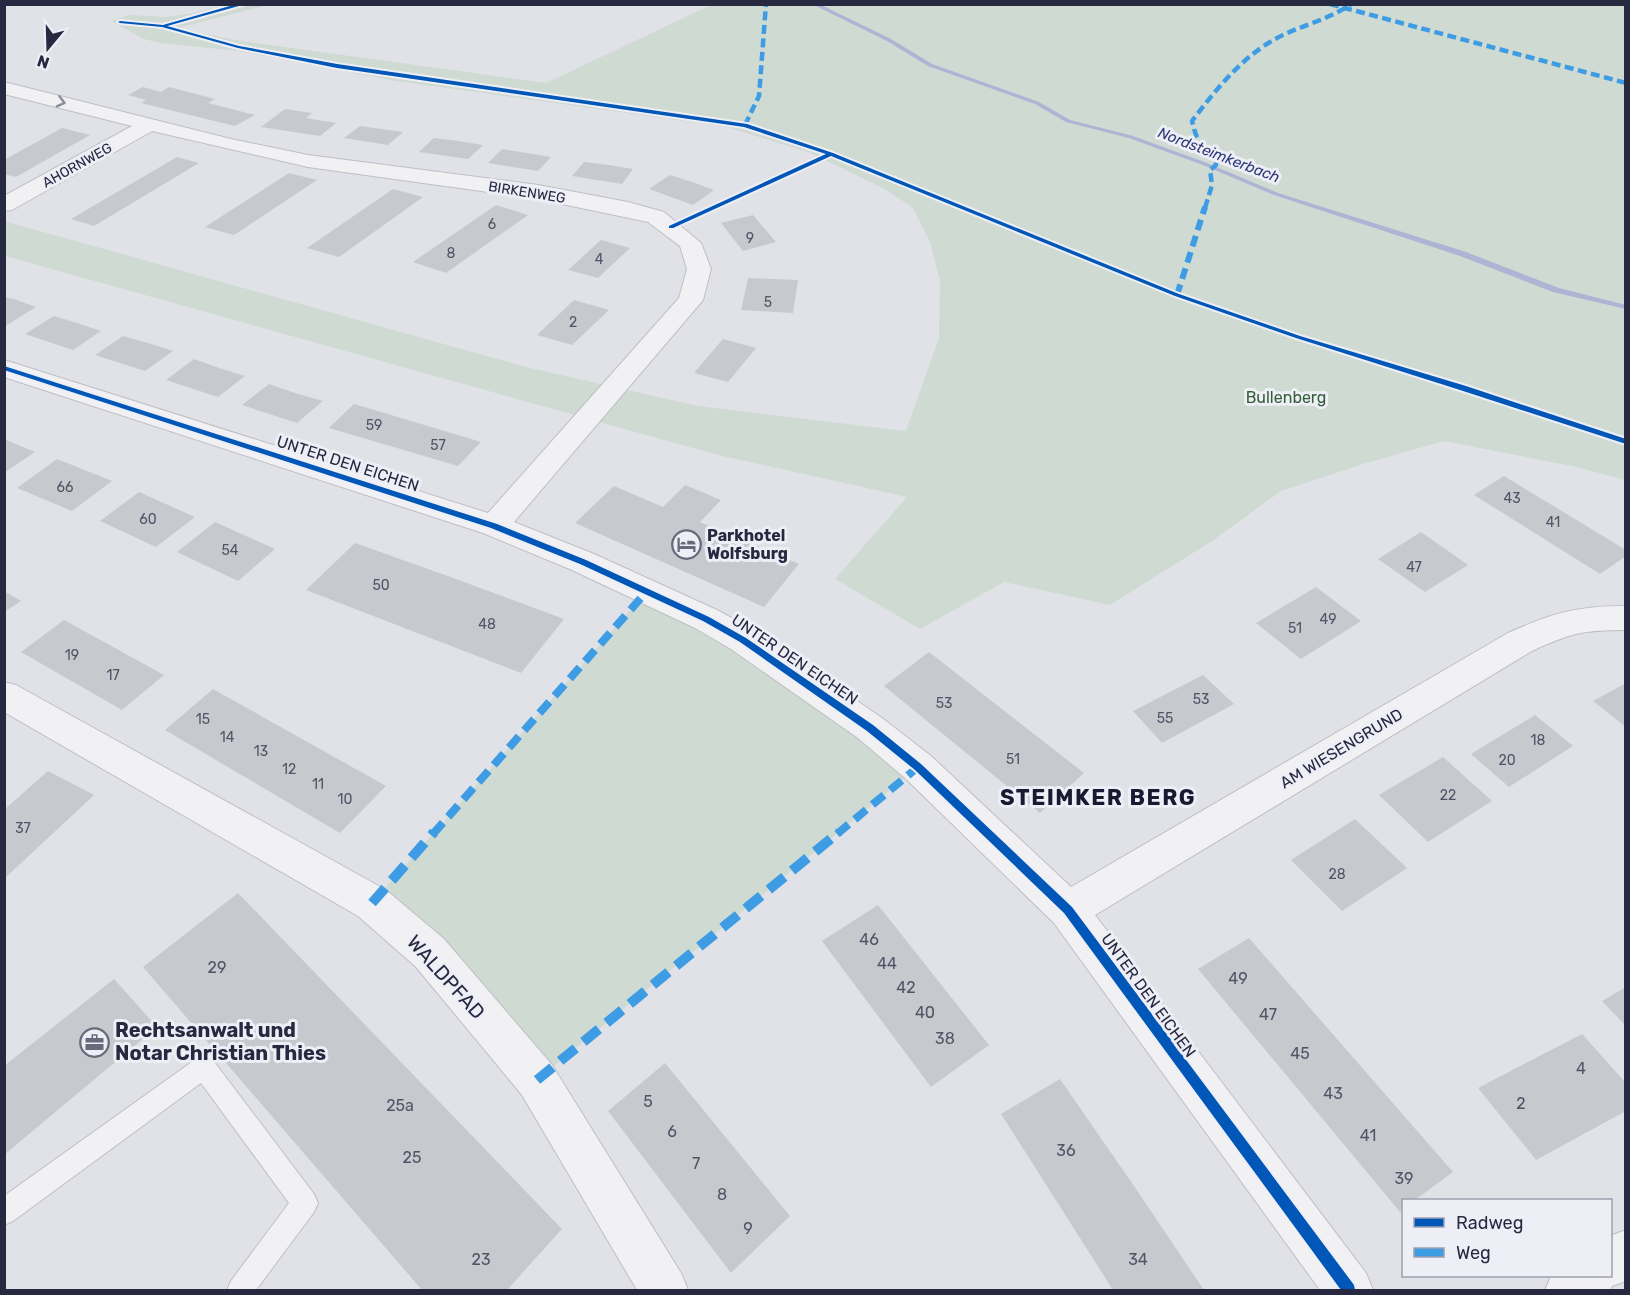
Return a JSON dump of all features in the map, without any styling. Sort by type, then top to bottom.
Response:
[{"type":"street","name":"BIRKENWEG","points":[[4,88],[231,145],[308,161],[538,192],[628,209],[656,217],[690,243],[699,269],[691,300],[494,526]]},
{"type":"street","name":"AHORNWEG","points":[[4,205],[149,125]]},
{"type":"street","name":"UNTER DEN EICHEN","points":[[4,368],[494,526],[583,562],[706,618],[743,640],[870,728],[918,767],[1068,910],[1349,1290]]},
{"type":"street","name":"AM WIESENGRUND","points":[[1068,910],[1520,642],[1559,624],[1592,618],[1626,618]]},
{"type":"street","name":"WALDPFAD","points":[[4,695],[372,903],[430,953],[537,1080],[664,1290]]},
{"type":"street","points":[[1612,1262],[1626,1254]]},
{"type":"street","points":[[1569,1290],[1589,1277]]},
{"type":"lane","points":[[4,1212],[204,1067],[305,1203],[240,1290]]},
{"type":"green space","name":"Bullenberg","points":[[226,5],[268,5],[178,28],[235,40],[546,83],[711,5],[1625,5],[1625,480],[1577,467],[1444,441],[1281,491],[1212,541],[1110,605],[1004,582],[920,629],[835,579],[907,497],[718,455],[5,256],[4,221],[526,367],[698,406],[906,431],[939,338],[940,280],[930,242],[913,208],[885,189],[808,152],[727,127],[396,81],[238,51],[160,43],[144,39],[111,21],[130,15],[166,17],[188,14]]},
{"type":"green space","points":[[647,591],[918,767],[537,1080],[372,903]]},
{"type":"building","points":[[143,87],[161,92],[169,87],[215,99],[208,103],[255,115],[235,126],[141,103],[146,100],[128,95]]},
{"type":"building","points":[[285,109],[312,113],[306,118],[336,123],[320,136],[261,127]]},
{"type":"building","points":[[360,126],[403,132],[388,145],[344,138]]},
{"type":"building","points":[[62,128],[90,135],[16,177],[4,174],[4,160]]},
{"type":"building","points":[[434,138],[483,145],[468,159],[419,152]]},
{"type":"building","points":[[502,149],[551,157],[538,171],[488,163]]},
{"type":"building","points":[[177,157],[199,163],[94,226],[71,219]]},
{"type":"building","points":[[584,162],[633,169],[622,184],[572,176]]},
{"type":"building","points":[[289,173],[317,180],[234,235],[205,227]]},
{"type":"building","points":[[670,175],[714,190],[693,205],[649,189]]},
{"type":"building","points":[[393,189],[423,197],[339,257],[307,248]]},
{"type":"building","points":[[496,205],[528,215],[446,273],[413,262]]},
{"type":"building","points":[[753,215],[776,242],[743,251],[721,223]]},
{"type":"building","points":[[601,240],[630,248],[598,278],[568,270]]},
{"type":"building","points":[[748,278],[798,280],[793,313],[741,310]]},
{"type":"building","points":[[4,297],[36,307],[7,325],[4,324]]},
{"type":"building","points":[[574,300],[609,310],[572,345],[537,335]]},
{"type":"building","points":[[54,316],[101,331],[73,350],[25,334]]},
{"type":"building","points":[[123,336],[173,351],[145,371],[95,355]]},
{"type":"building","points":[[723,339],[756,348],[728,382],[694,373]]},
{"type":"building","points":[[194,359],[245,376],[218,397],[166,380]]},
{"type":"building","points":[[269,384],[323,401],[297,423],[242,405]]},
{"type":"building","points":[[354,404],[481,442],[458,466],[329,428]]},
{"type":"building","points":[[4,439],[35,452],[4,473]]},
{"type":"building","points":[[57,459],[112,481],[72,511],[17,488]]},
{"type":"building","points":[[1504,476],[1626,550],[1626,556],[1600,574],[1474,495]]},
{"type":"building","name":"Parkhotel Wolfsburg","points":[[685,485],[721,500],[700,522],[799,564],[764,607],[575,523],[614,486],[663,507]]},
{"type":"building","points":[[139,492],[195,517],[156,547],[100,521]]},
{"type":"building","points":[[215,522],[275,549],[238,581],[177,552]]},
{"type":"building","points":[[1421,532],[1468,565],[1425,592],[1378,559]]},
{"type":"building","points":[[355,543],[564,619],[521,673],[306,590]]},
{"type":"building","points":[[1316,587],[1361,621],[1301,659],[1256,623]]},
{"type":"building","points":[[4,591],[21,601],[4,612]]},
{"type":"building","points":[[64,620],[164,675],[122,710],[21,652]]},
{"type":"building","points":[[929,652],[1084,773],[1040,813],[884,686]]},
{"type":"building","points":[[1203,675],[1234,704],[1162,743],[1133,711]]},
{"type":"building","points":[[1626,683],[1626,727],[1593,701]]},
{"type":"building","points":[[213,689],[386,786],[340,833],[165,730]]},
{"type":"building","points":[[1535,715],[1573,746],[1509,787],[1471,754]]},
{"type":"building","points":[[1443,757],[1492,801],[1428,842],[1379,795]]},
{"type":"building","points":[[48,771],[94,795],[4,879],[4,810]]},
{"type":"building","points":[[1355,819],[1407,868],[1342,911],[1291,860]]},
{"type":"building","points":[[238,893],[562,1229],[507,1290],[422,1290],[143,967]]},
{"type":"building","points":[[878,905],[989,1045],[931,1087],[822,941]]},
{"type":"building","points":[[1249,938],[1453,1172],[1416,1199],[1402,1199],[1400,1212],[1198,969]]},
{"type":"building","points":[[114,979],[157,1027],[4,1155],[4,1066]]},
{"type":"building","points":[[1626,987],[1626,1026],[1602,1001]]},
{"type":"building","points":[[1582,1034],[1626,1083],[1626,1111],[1536,1160],[1478,1088]]},
{"type":"building","points":[[665,1063],[790,1216],[731,1273],[608,1111]]},
{"type":"building","points":[[1060,1079],[1204,1290],[1113,1290],[1001,1114]]},
{"type":"waterway","name":"Nordsteimkerbach","points":[[814,4],[889,40],[930,65],[1037,103],[1068,121],[1131,137],[1205,164],[1276,194],[1463,254],[1556,290],[1626,307]]},
{"type":"marked path","points":[[745,125],[759,96],[766,4]]},
{"type":"marked path","points":[[1330,4],[1626,83]]},
{"type":"marked path","points":[[1177,295],[1212,185],[1210,170],[1216,165],[1215,157],[1198,138],[1192,121],[1221,85],[1245,61],[1270,42],[1326,18],[1351,4]]},
{"type":"marked path","points":[[372,903],[647,591]]},
{"type":"marked path","points":[[537,1080],[918,767]]},
{"type":"cycle path","points":[[165,25],[244,4]]},
{"type":"cycle path","points":[[120,22],[162,26],[238,47],[337,66],[745,125],[831,154],[1177,295],[1298,337],[1626,442]]},
{"type":"cycle path","points":[[671,227],[831,154]]},
{"type":"cycle path","points":[[4,368],[494,526],[583,562],[706,619],[743,640],[870,728],[918,767],[1068,910],[1349,1290]]},
{"type":"place","name":"Parkhotel Wolfsburg","points":[[686,544]]},
{"type":"place","name":"Rechtsanwalt und Notar Christian Thies","points":[[94,1042]]},
{"type":"district","name":"STEIMKER BERG","points":[[1098,797]]}]
